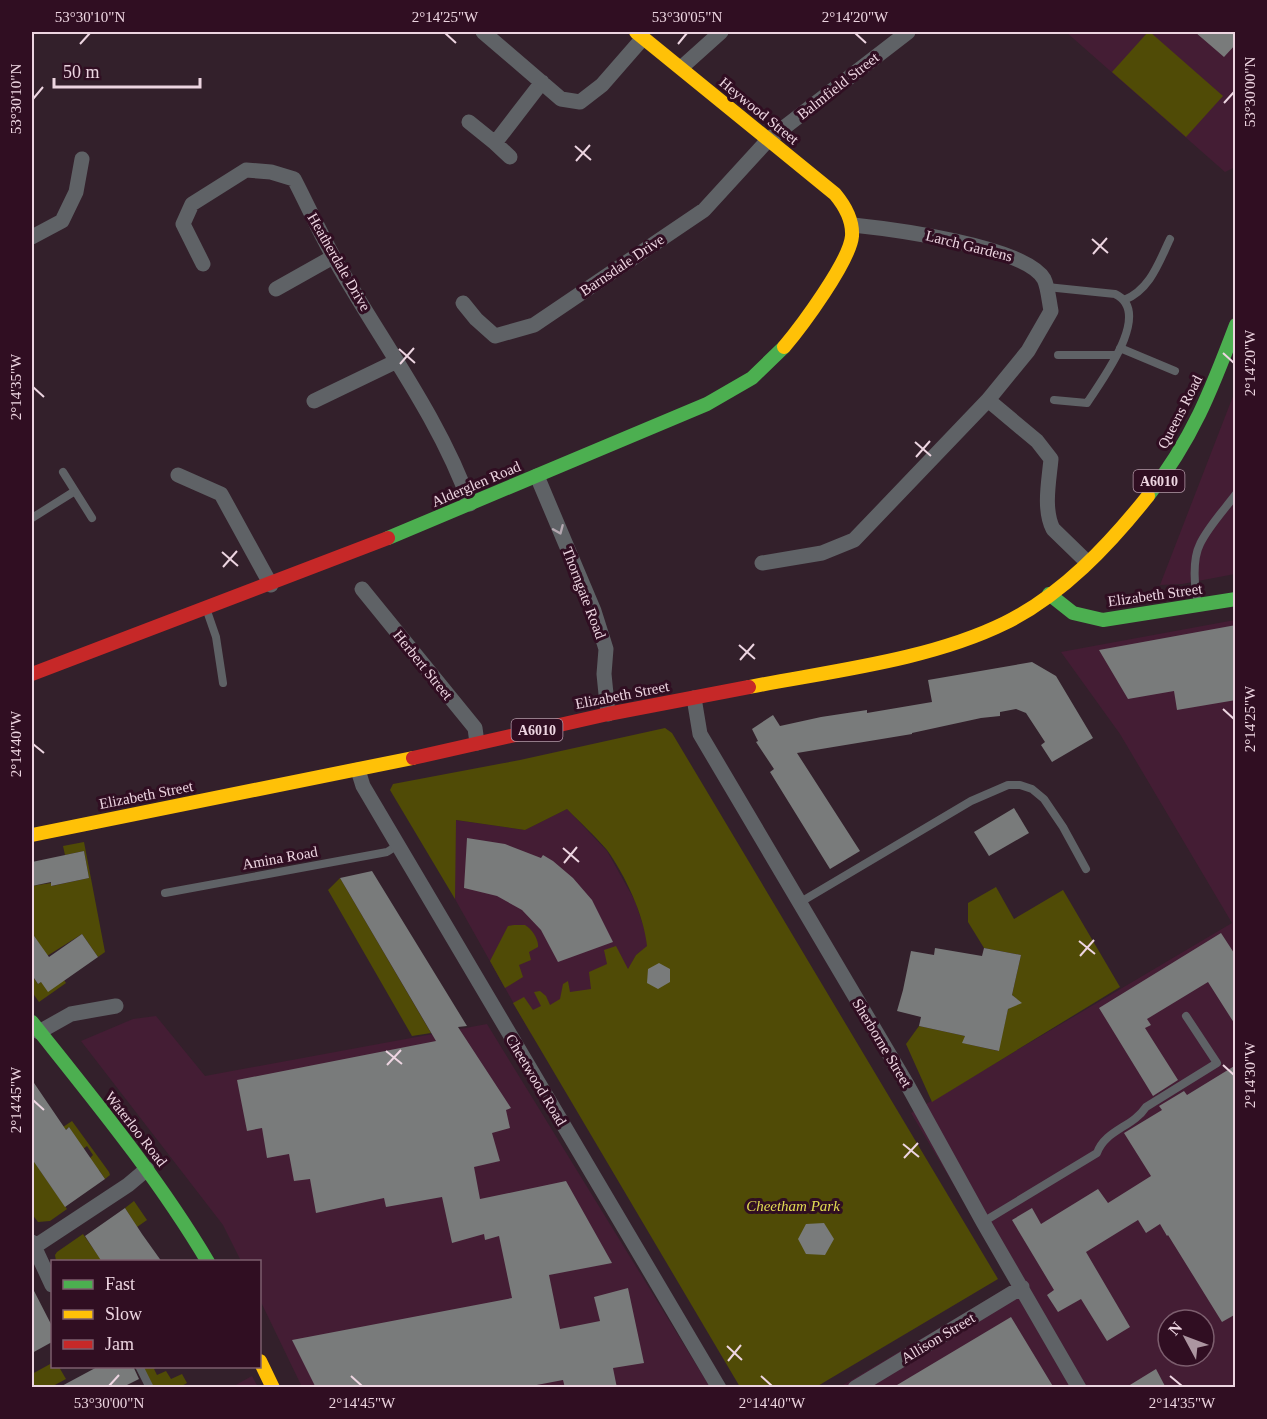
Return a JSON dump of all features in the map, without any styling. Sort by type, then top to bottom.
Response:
[{"type":"main road","name":"Heywood Street","points":[[640,35],[835,194],[847,211],[852,225]]},
{"type":"main road","name":"Alderglen Road","points":[[32,674],[271,585],[682,416],[732,391],[754,375],[802,327],[849,251],[853,238],[852,225]]},
{"type":"main road","name":"Queens Road","points":[[1036,606],[1087,561],[1139,507],[1181,450],[1205,405],[1236,325]]},
{"type":"main road","name":"Elizabeth Street","points":[[1049,594],[1072,613],[1103,620],[1236,599]]},
{"type":"main road","name":"Elizabeth Street","points":[[32,835],[358,770],[608,714],[916,655],[996,628],[1036,606]]},
{"type":"main road","name":"Waterloo Road","points":[[35,1027],[147,1169],[183,1220],[207,1260]]},
{"type":"main road","points":[[261,1363],[273,1388]]},
{"type":"street","points":[[483,32],[561,99],[580,102],[602,85],[640,35]]},
{"type":"street","points":[[682,68],[721,32]]},
{"type":"street","name":"Balmfield Street","points":[[768,140],[908,32]]},
{"type":"street","points":[[495,143],[542,82]]},
{"type":"street","points":[[469,122],[510,157]]},
{"type":"street","name":"Barnsdale Drive","points":[[463,303],[476,319],[495,336],[534,325],[704,210],[768,140]]},
{"type":"street","points":[[32,237],[62,221],[76,192],[82,159]]},
{"type":"street","name":"Heatherdale Drive","points":[[203,264],[183,224],[192,204],[246,170],[271,172],[294,179],[333,257],[397,361],[460,475],[470,504]]},
{"type":"street","name":"Larch Gardens","points":[[852,225],[938,236],[1022,260],[1044,279],[1046,287]]},
{"type":"street","points":[[276,289],[333,257]]},
{"type":"street","points":[[762,563],[822,553],[854,540],[988,400],[1028,351],[1051,310],[1046,287]]},
{"type":"street","points":[[314,401],[397,361]]},
{"type":"street","points":[[988,400],[1037,441],[1051,459],[1049,522],[1053,529],[1087,561]]},
{"type":"street","points":[[178,475],[221,494],[271,585]]},
{"type":"street","name":"Thorngate Road","points":[[537,476],[594,611],[606,649],[604,674],[608,714]]},
{"type":"street","name":"Herbert Street","points":[[362,589],[475,728],[477,743]]},
{"type":"street","name":"Sherborne Street","points":[[694,698],[700,734],[908,1086],[1079,1388]]},
{"type":"street","name":"Cheetwood Road","points":[[358,770],[363,786],[719,1388]]},
{"type":"street","points":[[35,1027],[71,1014],[116,1006]]},
{"type":"street","points":[[51,1283],[33,1245],[128,1185],[147,1169]]},
{"type":"street","name":"Allison Street","points":[[855,1388],[1022,1287]]},
{"type":"lane","points":[[1124,300],[1136,295],[1147,283],[1170,239]]},
{"type":"lane","points":[[1046,287],[1115,294],[1124,300],[1127,306],[1129,324],[1127,334],[1118,351],[1087,403],[1053,400]]},
{"type":"lane","points":[[1058,355],[1118,351],[1175,371]]},
{"type":"lane","points":[[63,472],[92,518]]},
{"type":"lane","points":[[32,518],[75,491]]},
{"type":"lane","points":[[1199,606],[1195,591],[1199,545],[1236,494]]},
{"type":"lane","points":[[207,609],[216,637],[223,683]]},
{"type":"lane","points":[[799,903],[971,801],[1008,784],[1032,789],[1044,799],[1063,827],[1086,869]]},
{"type":"lane","name":"Amina Road","points":[[165,893],[387,852],[398,845]]},
{"type":"lane","points":[[983,1222],[1097,1153],[1101,1142],[1140,1116],[1146,1107],[1216,1063],[1186,1016]]},
{"type":"lane","points":[[140,1368],[150,1388]]},
{"type":"shaded area","points":[[1066,32],[1235,32],[1235,167],[1225,172]]},
{"type":"shaded area","points":[[1235,391],[1235,574],[1182,584],[1160,585]]},
{"type":"shaded area","points":[[1235,620],[1235,1387],[838,1388],[1013,1284],[911,1113],[1232,923],[1120,734],[1061,652]]},
{"type":"shaded area","points":[[567,809],[607,851],[635,901],[648,946],[636,955],[628,970],[531,1034],[455,899],[455,820],[525,830]]},
{"type":"shaded area","points":[[156,1016],[205,1076],[487,1024],[710,1387],[302,1387],[261,1302],[261,1260],[240,1260],[223,1225],[81,1041],[133,1019]]},
{"type":"shaded area","points":[[252,1376],[258,1387],[232,1387]]},
{"type":"green space","points":[[1148,32],[1223,96],[1186,137],[1112,72]]},
{"type":"green space","name":"Cheetham Park","points":[[665,728],[672,733],[998,1279],[816,1387],[740,1387],[513,1003],[524,997],[533,1010],[541,1006],[534,992],[540,991],[546,996],[550,1005],[560,999],[563,984],[568,981],[570,992],[591,989],[589,972],[607,964],[604,950],[616,946],[628,969],[636,955],[647,946],[642,921],[633,896],[607,850],[567,809],[525,830],[456,820],[455,899],[390,790],[393,784],[520,760]]},
{"type":"green space","points":[[84,842],[105,952],[98,957],[82,934],[47,956],[32,933],[32,886],[51,883],[52,886],[89,878],[84,851],[65,855],[63,846]]},
{"type":"green space","points":[[340,878],[431,1033],[412,1036],[328,890]]},
{"type":"green space","points":[[996,887],[1014,919],[1063,890],[1120,987],[932,1102],[906,1044],[919,1026],[965,1036],[963,1043],[998,1051],[1008,1009],[1019,1001],[1012,995],[1021,955],[984,948],[968,922],[968,903]]},
{"type":"green space","points":[[508,926],[528,927],[536,938],[538,947],[529,952],[531,960],[519,965],[523,977],[505,988],[490,961]]},
{"type":"green space","points":[[32,968],[36,975],[33,977],[38,984],[64,980],[66,983],[39,1002],[32,992]]},
{"type":"green space","points":[[72,1121],[109,1172],[110,1175],[105,1179],[99,1170],[95,1172],[90,1158],[93,1155],[87,1146],[83,1149],[69,1127],[32,1154],[32,1132],[39,1143]]},
{"type":"green space","points":[[32,1159],[36,1164],[38,1163],[41,1172],[67,1209],[50,1221],[38,1222],[32,1214]]},
{"type":"green space","points":[[134,1201],[147,1220],[137,1227],[125,1208]]},
{"type":"green space","points":[[83,1234],[101,1260],[56,1260],[57,1252]]},
{"type":"green space","points":[[51,1364],[51,1368],[60,1368],[66,1379],[51,1387],[32,1387],[32,1374]]},
{"type":"green space","points":[[143,1368],[156,1368],[157,1375],[166,1371],[171,1379],[182,1374],[187,1383],[180,1387],[153,1387]]},
{"type":"building","points":[[1195,32],[1236,32],[1236,44],[1224,57]]},
{"type":"building","points":[[1236,625],[1236,700],[1177,710],[1174,691],[1128,699],[1099,650]]},
{"type":"building","points":[[1032,662],[1056,676],[1093,738],[1052,762],[1041,745],[1045,742],[1026,713],[1016,709],[1000,712],[1000,716],[981,718],[912,734],[797,753],[860,851],[830,869],[770,772],[774,769],[756,742],[758,741],[752,729],[773,715],[780,726],[821,717],[867,710],[867,713],[932,702],[928,680]]},
{"type":"building","points":[[1014,808],[1029,833],[989,856],[974,832]]},
{"type":"building","points":[[467,838],[505,844],[541,858],[543,855],[553,861],[573,878],[592,900],[613,942],[558,962],[541,930],[522,910],[497,896],[464,888]]},
{"type":"building","points":[[84,851],[89,878],[51,886],[51,882],[32,886],[32,862]]},
{"type":"building","points":[[372,871],[467,1026],[458,1027],[511,1108],[506,1110],[510,1128],[492,1133],[500,1161],[474,1167],[480,1199],[566,1181],[612,1263],[549,1275],[560,1329],[600,1321],[594,1297],[628,1288],[644,1363],[613,1368],[617,1388],[565,1388],[563,1380],[521,1388],[316,1388],[292,1340],[512,1298],[499,1236],[485,1240],[484,1234],[452,1243],[442,1197],[386,1207],[384,1198],[316,1213],[310,1179],[294,1181],[289,1154],[267,1158],[262,1128],[247,1131],[237,1080],[436,1041],[340,878]]},
{"type":"building","points":[[32,933],[49,957],[82,934],[98,957],[48,992],[32,975]]},
{"type":"building","points":[[1221,933],[1236,956],[1236,1026],[1208,982],[1147,1019],[1151,1025],[1145,1028],[1178,1080],[1153,1096],[1099,1008]]},
{"type":"building","points":[[935,948],[982,956],[984,948],[1021,955],[1012,995],[1022,1003],[1008,1009],[999,1051],[962,1043],[965,1036],[919,1026],[921,1017],[897,1011],[911,951],[934,955]]},
{"type":"building","points":[[659,963],[670,969],[670,982],[658,989],[647,983],[648,969]]},
{"type":"building","points":[[1236,1065],[1236,1314],[1222,1322],[1216,1308],[1213,1308],[1160,1224],[1146,1233],[1138,1220],[1086,1252],[1130,1327],[1107,1341],[1081,1299],[1058,1312],[1047,1295],[1054,1290],[1012,1220],[1032,1208],[1041,1224],[1098,1189],[1108,1203],[1151,1176],[1124,1133],[1162,1110],[1159,1106],[1184,1091],[1187,1095]]},
{"type":"building","points":[[32,1080],[66,1130],[69,1127],[105,1179],[65,1207],[32,1159]]},
{"type":"building","points":[[125,1208],[161,1260],[101,1260],[85,1236]]},
{"type":"building","points":[[824,1223],[834,1239],[825,1255],[806,1254],[798,1239],[806,1224]]},
{"type":"building","points":[[32,1287],[51,1324],[51,1343],[32,1353]]},
{"type":"building","points":[[1011,1317],[1054,1388],[892,1388]]},
{"type":"building","points":[[95,1368],[134,1368],[139,1379],[121,1388],[58,1388]]},
{"type":"building","points":[[1156,1369],[1166,1388],[1125,1388]]},
{"type":"traffic: fast","points":[[1148,496],[1189,435],[1218,372],[1236,325]]},
{"type":"traffic: fast","points":[[388,538],[707,404],[752,378],[784,347]]},
{"type":"traffic: fast","points":[[1049,594],[1073,613],[1103,620],[1236,599]]},
{"type":"traffic: fast","points":[[32,1022],[146,1169],[207,1260]]},
{"type":"traffic: slow","points":[[636,32],[835,194],[848,214],[852,236],[843,261],[812,310],[784,347]]},
{"type":"traffic: slow","points":[[749,687],[913,655],[976,636],[1005,623],[1026,612],[1065,583],[1101,550],[1148,496]]},
{"type":"traffic: slow","points":[[32,835],[413,758]]},
{"type":"traffic: slow","points":[[261,1363],[273,1388]]},
{"type":"traffic: jam","points":[[32,674],[388,538]]},
{"type":"traffic: jam","points":[[413,758],[608,714],[749,687]]}]
